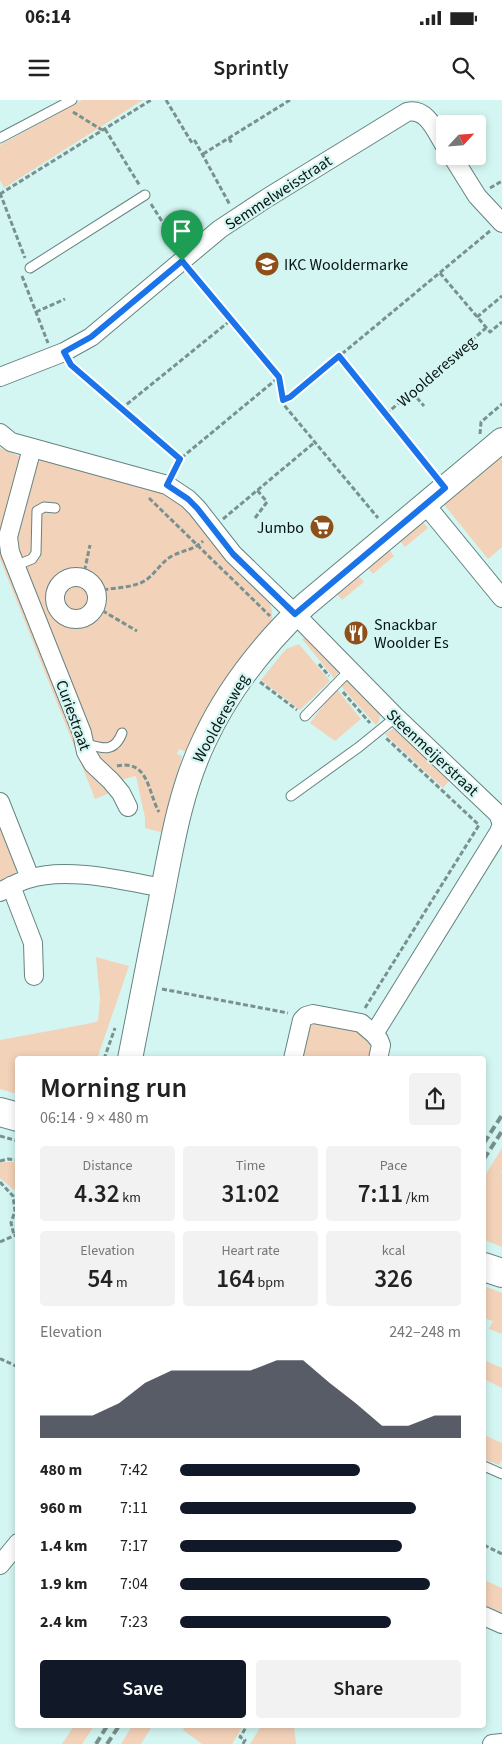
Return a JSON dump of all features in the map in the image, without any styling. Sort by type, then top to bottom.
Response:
[{"type":"main road","points":[[0,1112],[15,1116]]},
{"type":"main road","points":[[486,1268],[502,1273]]},
{"type":"street","name":"Semmelweisstraat","points":[[0,378],[58,354],[91,337],[220,229],[408,112],[419,111],[426,116],[436,132]]},
{"type":"street","points":[[458,165],[477,196],[500,219]]},
{"type":"street","points":[[0,433],[11,442],[167,485],[188,499],[288,621]]},
{"type":"street","name":"Woolderesweg","points":[[131,1056],[176,823],[186,784],[204,742],[230,694],[245,672],[288,621],[502,440]]},
{"type":"street","name":"Curiestraat","points":[[32,448],[8,537],[10,552],[82,733],[86,752],[92,764],[116,787],[128,807]]},
{"type":"street","points":[[425,504],[502,598]]},
{"type":"street","points":[[74,577],[83,578],[91,583],[96,599],[87,617],[75,620],[63,616],[56,606],[55,596],[61,583],[74,577]]},
{"type":"street","points":[[34,614],[56,606]]},
{"type":"street","name":"Steenmeijerstraat","points":[[288,621],[349,671],[501,818],[502,824],[499,832],[374,1034]]},
{"type":"street","points":[[0,802],[30,878]]},
{"type":"street","points":[[34,976],[33,943],[6,889],[30,878],[58,875],[88,875],[163,888]]},
{"type":"street","points":[[294,1056],[302,1020],[306,1016],[313,1014],[357,1022],[374,1034],[381,1046],[379,1056]]},
{"type":"street","points":[[0,1565],[15,1547]]},
{"type":"street","points":[[486,1617],[502,1624]]},
{"type":"lane","points":[[0,138],[72,100]]},
{"type":"lane","points":[[30,268],[145,194]]},
{"type":"lane","points":[[15,566],[32,558],[36,553],[37,511],[44,506],[55,508]]},
{"type":"lane","points":[[305,716],[349,671]]},
{"type":"lane","points":[[291,796],[379,732],[396,717]]},
{"type":"lane","points":[[84,743],[107,748],[114,746],[122,733]]},
{"type":"lane","points":[[486,1467],[502,1474]]},
{"type":"path","points":[[151,100],[0,194],[30,268],[21,274],[36,312],[58,354],[180,459]]},
{"type":"path","points":[[166,100],[192,143],[195,142],[203,154],[219,186],[238,217]]},
{"type":"path","points":[[203,154],[290,100]]},
{"type":"path","points":[[62,105],[102,130]]},
{"type":"path","points":[[229,138],[232,144]]},
{"type":"path","points":[[283,400],[290,397],[440,273],[500,219]]},
{"type":"path","points":[[182,261],[279,377],[284,405],[391,533]]},
{"type":"path","points":[[440,273],[490,332],[502,322]]},
{"type":"path","name":"Woolderesweg","points":[[477,317],[502,296]]},
{"type":"path","points":[[36,312],[66,299]]},
{"type":"path","points":[[121,409],[138,392],[231,320]]},
{"type":"path","name":"Woolderesweg","points":[[386,414],[486,328]]},
{"type":"path","name":"Woolderesweg","points":[[339,356],[445,488]]},
{"type":"path","points":[[167,485],[180,459],[279,377]]},
{"type":"path","points":[[412,392],[424,406]]},
{"type":"path","points":[[212,528],[315,442]]},
{"type":"path","points":[[255,518],[267,502],[258,490]]},
{"type":"path","points":[[142,496],[152,499],[198,546],[288,621]]},
{"type":"path","points":[[83,578],[90,545]]},
{"type":"path","points":[[96,599],[141,583],[148,579],[168,559],[198,546]]},
{"type":"path","points":[[96,599],[137,631]]},
{"type":"path","points":[[317,662],[363,717],[479,825],[357,1022]]},
{"type":"path","points":[[245,672],[305,716]]},
{"type":"path","points":[[100,772],[126,764],[135,766],[150,786],[160,816],[176,823]]},
{"type":"path","points":[[156,988],[306,1016]]},
{"type":"path","points":[[0,1136],[15,1140]]},
{"type":"path","points":[[0,1161],[15,1160]]},
{"type":"path","points":[[0,1182],[13,1196],[15,1211],[11,1223],[15,1233]]},
{"type":"path","points":[[0,1242],[15,1235]]},
{"type":"path","points":[[0,1359],[15,1366]]},
{"type":"path","points":[[486,1546],[501,1552]]},
{"type":"path","points":[[243,1744],[245,1740],[240,1737],[246,1728]]},
{"type":"shaded area","points":[[82,100],[143,100],[4,188],[0,180],[0,145]]},
{"type":"shaded area","points":[[0,448],[35,463],[43,459],[155,490],[174,500],[191,512],[270,604],[272,613],[271,625],[189,753],[179,749],[177,754],[182,756],[169,804],[164,833],[145,828],[145,818],[136,776],[106,784],[110,793],[95,799],[0,559]]},
{"type":"shaded area","points":[[502,452],[502,547],[488,559],[442,502]]},
{"type":"shaded area","points":[[420,519],[428,528],[405,547],[397,538]]},
{"type":"shaded area","points":[[387,547],[394,556],[373,574],[365,565]]},
{"type":"shaded area","points":[[356,573],[364,582],[342,600],[334,591]]},
{"type":"shaded area","points":[[306,636],[339,670],[334,678],[302,639]]},
{"type":"shaded area","points":[[299,644],[330,681],[300,710],[261,680],[286,649]]},
{"type":"shaded area","points":[[345,679],[380,714],[376,725],[339,684]]},
{"type":"shaded area","points":[[336,688],[361,719],[335,741],[310,723]]},
{"type":"shaded area","points":[[393,729],[397,729],[449,778],[449,781],[443,788],[385,734]]},
{"type":"shaded area","points":[[0,817],[18,866],[14,877],[7,881],[0,880]]},
{"type":"shaded area","points":[[96,957],[129,966],[98,1056],[15,1056],[15,1093],[0,1089],[0,1040],[98,1021],[100,999]]},
{"type":"shaded area","points":[[313,1021],[358,1031],[374,1046],[372,1056],[301,1056],[308,1023]]},
{"type":"shaded area","points":[[502,1148],[502,1170],[496,1179],[502,1171],[502,1247],[486,1241],[486,1174]]},
{"type":"shaded area","points":[[15,1162],[15,1190],[0,1178],[0,1163]]},
{"type":"shaded area","points":[[486,1287],[502,1293],[502,1334],[489,1329],[493,1321],[486,1319]]},
{"type":"shaded area","points":[[486,1361],[502,1368],[502,1388],[486,1380]]},
{"type":"shaded area","points":[[486,1436],[502,1443],[502,1459],[499,1465],[486,1460]]},
{"type":"shaded area","points":[[486,1581],[502,1588],[502,1613],[486,1606]]},
{"type":"shaded area","points":[[73,1728],[93,1728],[82,1744],[62,1744]]},
{"type":"shaded area","points":[[131,1728],[151,1728],[141,1744],[121,1744]]},
{"type":"shaded area","points":[[184,1728],[242,1728],[232,1744],[202,1744],[183,1730]]},
{"type":"shaded area","points":[[260,1728],[294,1728],[296,1744],[250,1744]]},
{"type":"railway","points":[[486,1140],[502,1115]]},
{"type":"railway","points":[[486,1156],[502,1131]]},
{"type":"railway","points":[[96,1744],[106,1728]]},
{"type":"railway","points":[[107,1744],[118,1728]]},
{"type":"place","name":"IKC Wooldermarke","points":[[267,264]]},
{"type":"place","name":"Jumbo","points":[[322,527]]},
{"type":"place","name":"Snackbar Woolder Es","points":[[356,633]]},
{"type":"route","points":[[182,261],[279,377],[283,400],[290,397],[339,356],[445,488],[295,614],[233,554],[197,508],[188,499],[167,485],[180,459],[71,365],[64,352],[91,337],[182,261]]}]
